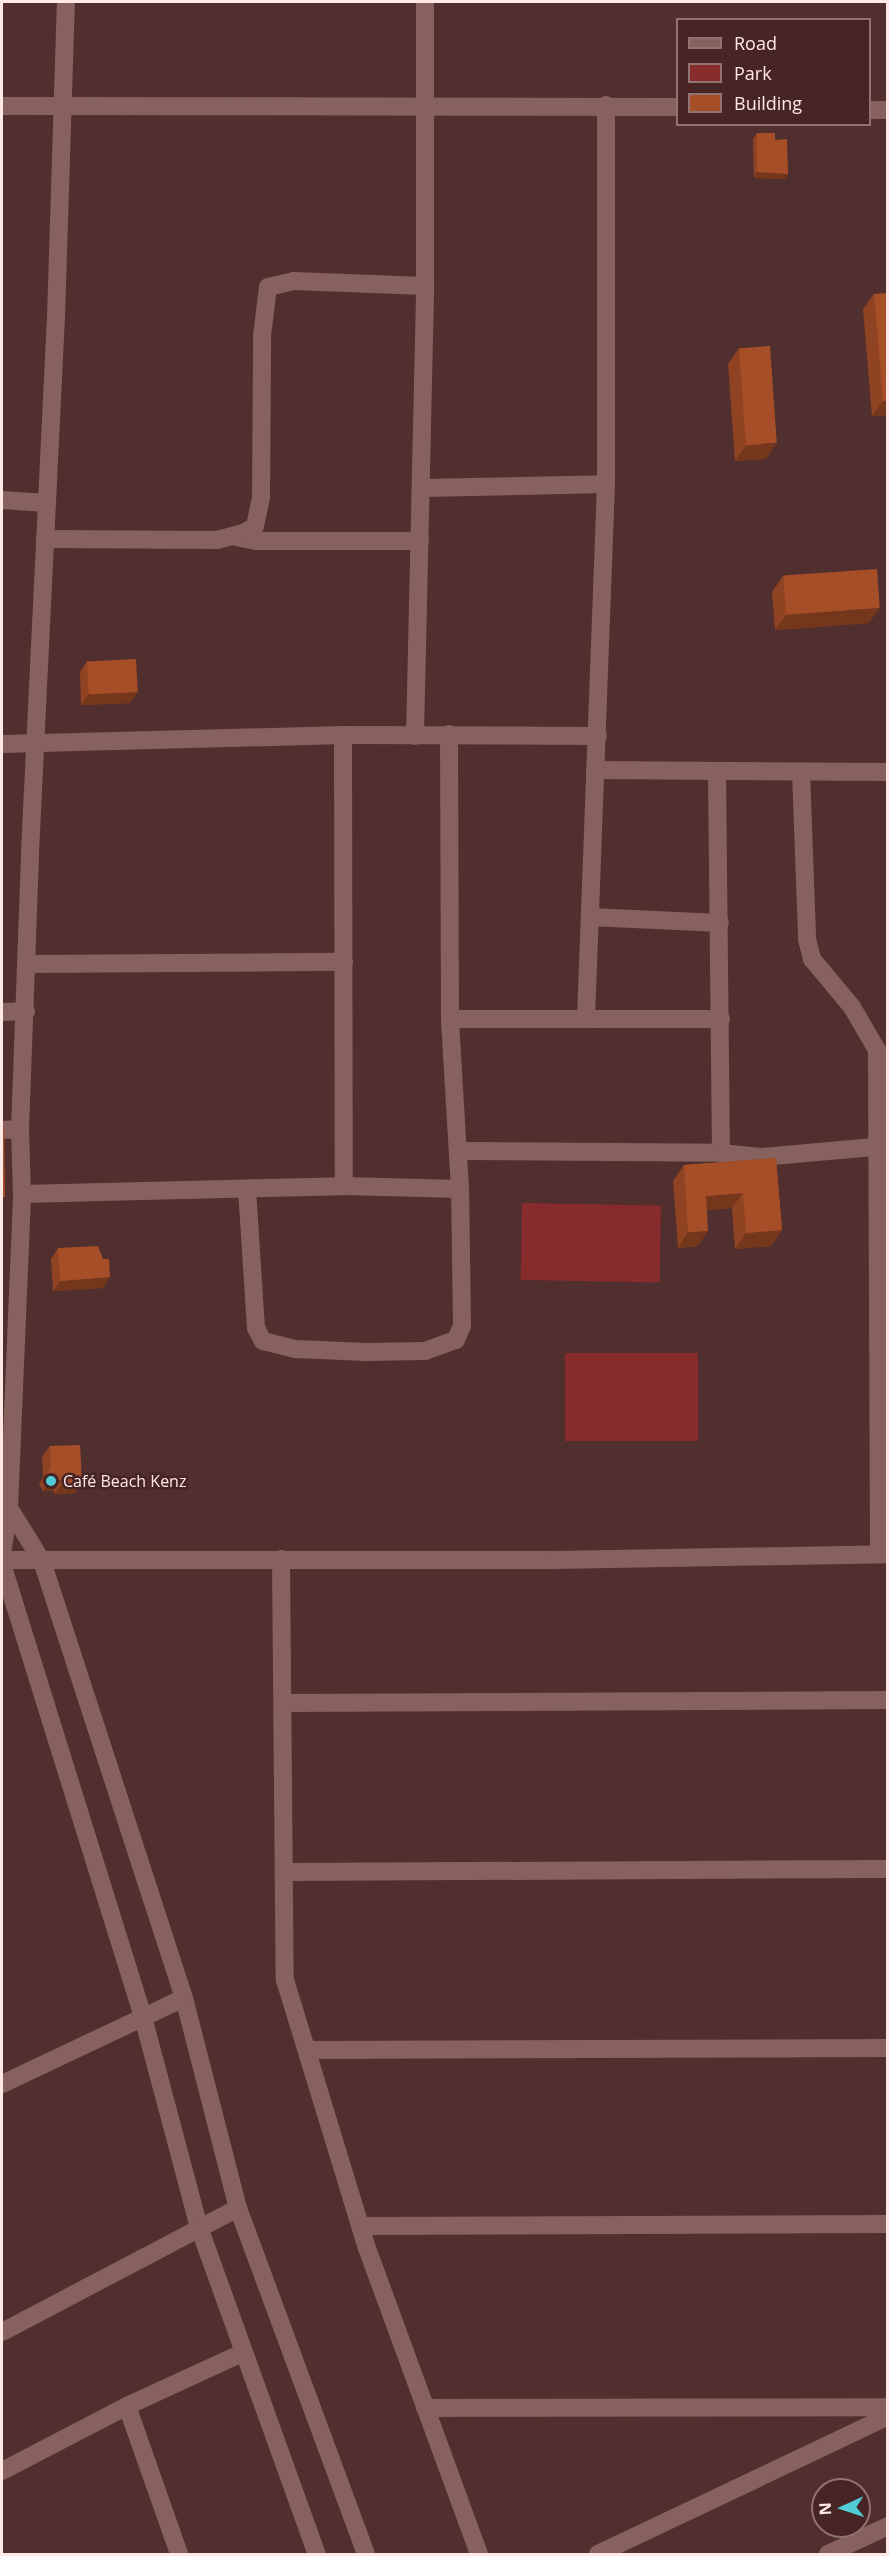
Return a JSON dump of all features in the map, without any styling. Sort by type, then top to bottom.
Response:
[{"type":"street","points":[[2,1554],[9,1508],[8,1365],[22,1194],[21,1129],[29,964],[34,744],[47,504],[66,2]]},
{"type":"street","points":[[415,736],[425,286],[425,2]]},
{"type":"street","points":[[586,1019],[606,484],[606,105]]},
{"type":"street","points":[[2,106],[63,108],[676,106]]},
{"type":"street","points":[[871,110],[888,110]]},
{"type":"street","points":[[236,537],[255,526],[258,516],[262,336],[268,287],[294,280],[425,286]]},
{"type":"street","points":[[421,488],[606,484]]},
{"type":"street","points":[[2,501],[47,504]]},
{"type":"street","points":[[45,539],[236,537],[256,542],[420,541]]},
{"type":"street","points":[[247,1189],[258,1336],[276,1347],[366,1352],[425,1351],[456,1340],[462,1326],[460,1189],[450,1019],[449,734]]},
{"type":"street","points":[[2,744],[343,735],[598,736]]},
{"type":"street","points":[[343,735],[344,1186]]},
{"type":"street","points":[[595,770],[717,773],[888,772]]},
{"type":"street","points":[[317,2554],[242,2353],[200,2228],[143,2017],[2,1562],[280,1559],[555,1560],[883,1554],[882,1048],[812,959],[807,939],[801,772]]},
{"type":"street","points":[[717,773],[722,1019],[721,1153]]},
{"type":"street","points":[[590,917],[720,922]]},
{"type":"street","points":[[29,964],[345,962]]},
{"type":"street","points":[[2,1012],[26,1011]]},
{"type":"street","points":[[450,1019],[722,1019]]},
{"type":"street","points":[[2,1130],[21,1129]]},
{"type":"street","points":[[458,1151],[721,1153],[784,1156],[881,1146]]},
{"type":"street","points":[[22,1194],[344,1186],[460,1189]]},
{"type":"street","points":[[9,1508],[42,1562],[184,1998],[238,2208],[366,2554]]},
{"type":"street","points":[[280,1559],[286,1872],[285,1980],[361,2226],[479,2554]]},
{"type":"street","points":[[283,1703],[888,1700]]},
{"type":"street","points":[[286,1872],[888,1869]]},
{"type":"street","points":[[2,2084],[184,1998]]},
{"type":"street","points":[[307,2050],[888,2048]]},
{"type":"street","points":[[2,2332],[238,2208]]},
{"type":"street","points":[[361,2226],[888,2224]]},
{"type":"street","points":[[2,2471],[127,2406],[242,2353]]},
{"type":"street","points":[[127,2406],[179,2554]]},
{"type":"street","points":[[425,2408],[888,2407]]},
{"type":"street","points":[[598,2554],[888,2416]]},
{"type":"street","points":[[828,2554],[888,2526]]},
{"type":"green space","points":[[522,1203],[661,1205],[660,1282],[521,1280]]},
{"type":"green space","points":[[565,1353],[698,1353],[698,1441],[565,1441]]},
{"type":"building","points":[[757,133],[775,133],[775,140],[787,139],[788,174],[757,172]]},
{"type":"building","points":[[888,293],[888,400],[883,401],[874,294]]},
{"type":"building","points":[[770,346],[777,443],[746,445],[739,348]]},
{"type":"building","points":[[877,569],[880,608],[786,614],[783,576]]},
{"type":"building","points":[[136,659],[138,692],[89,695],[87,662]]},
{"type":"building","points":[[2,1126],[4,1126],[5,1197],[2,1197]]},
{"type":"building","points":[[776,1158],[782,1230],[746,1233],[743,1193],[706,1196],[708,1231],[688,1232],[684,1165]]},
{"type":"building","points":[[98,1246],[103,1259],[109,1259],[110,1277],[60,1281],[58,1248]]},
{"type":"building","points":[[80,1445],[82,1483],[62,1484],[61,1480],[51,1480],[47,1474],[51,1467],[50,1446]]},
{"type":"place","name":"Café Beach Kenz","points":[[51,1481]]}]
